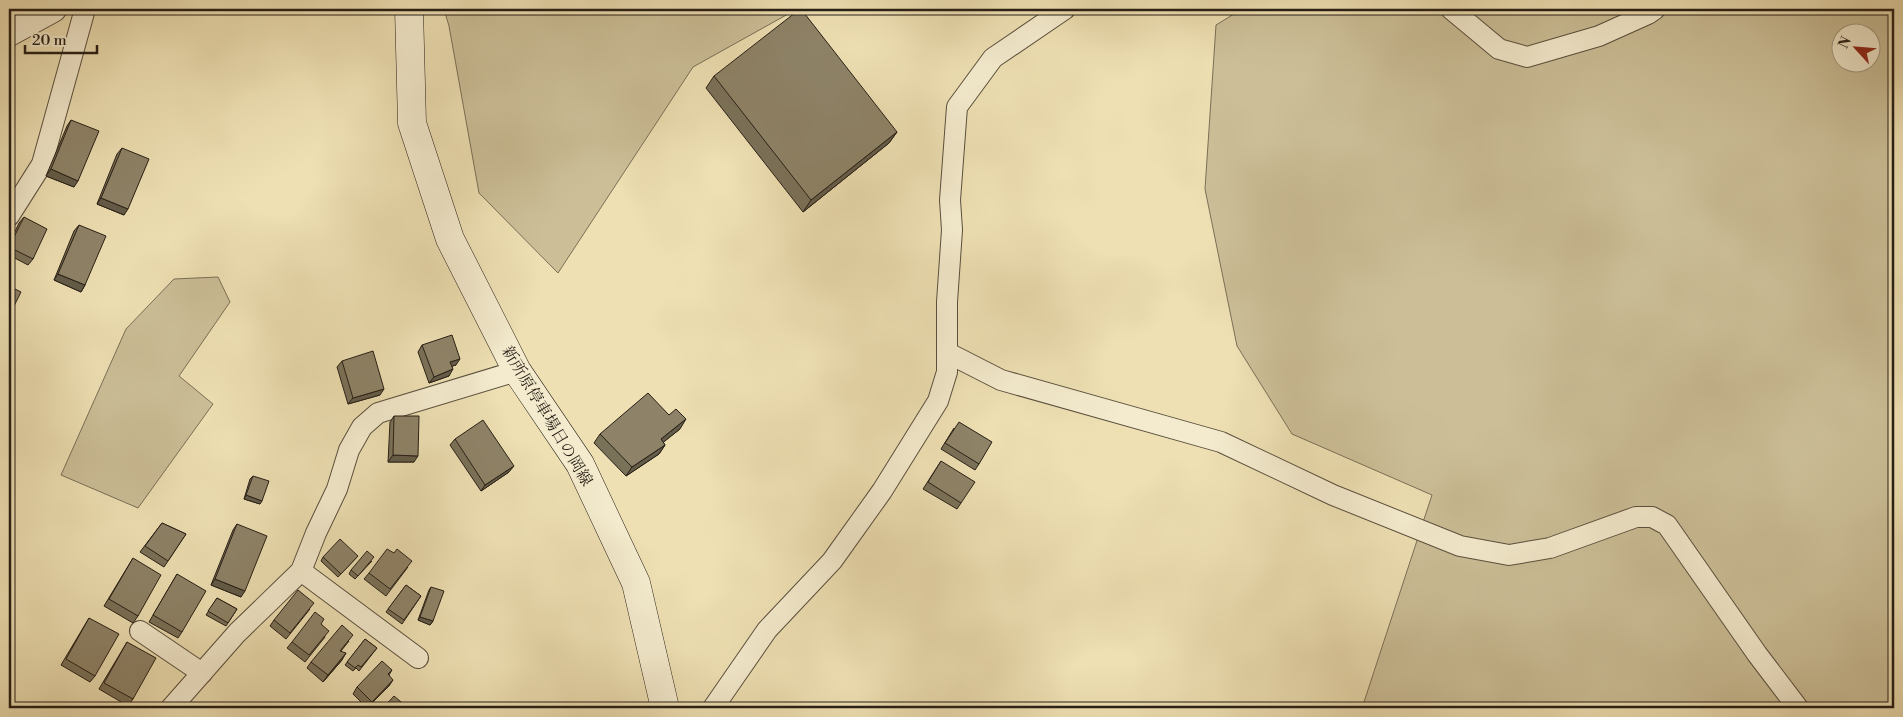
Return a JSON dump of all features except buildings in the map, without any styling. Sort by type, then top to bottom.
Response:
[{"type":"main road","name":"新所原停車場日の岡線","points":[[409,9],[412,123],[450,239],[517,371],[580,464],[636,584],[665,708]]},
{"type":"street","points":[[9,32],[53,9]]},
{"type":"street","points":[[9,216],[42,164],[86,9]]},
{"type":"street","points":[[712,708],[767,630],[832,561],[882,491],[938,401],[947,372],[947,302],[952,230],[950,200],[957,107],[993,58],[1065,9]]},
{"type":"street","points":[[1451,9],[1499,49],[1527,57],[1599,36],[1655,9]]},
{"type":"street","points":[[948,353],[1001,380],[1221,442],[1333,495],[1460,546],[1509,555],[1550,548],[1636,517],[1652,517],[1667,525],[1757,654],[1798,708]]},
{"type":"street","points":[[171,708],[237,633],[301,571],[316,533],[337,489],[349,450],[362,427],[378,413],[517,371]]},
{"type":"street","points":[[301,571],[418,658]]},
{"type":"street","points":[[140,631],[202,673]]},
{"type":"shaded area","points":[[444,9],[797,9],[693,67],[558,273],[479,193],[449,26]]},
{"type":"shaded area","points":[[1242,9],[1894,9],[1894,708],[1362,708],[1432,495],[1292,434],[1237,346],[1205,189],[1216,25]]},
{"type":"shaded area","points":[[218,277],[230,302],[179,376],[213,404],[138,508],[61,475],[126,329],[174,279]]}]
